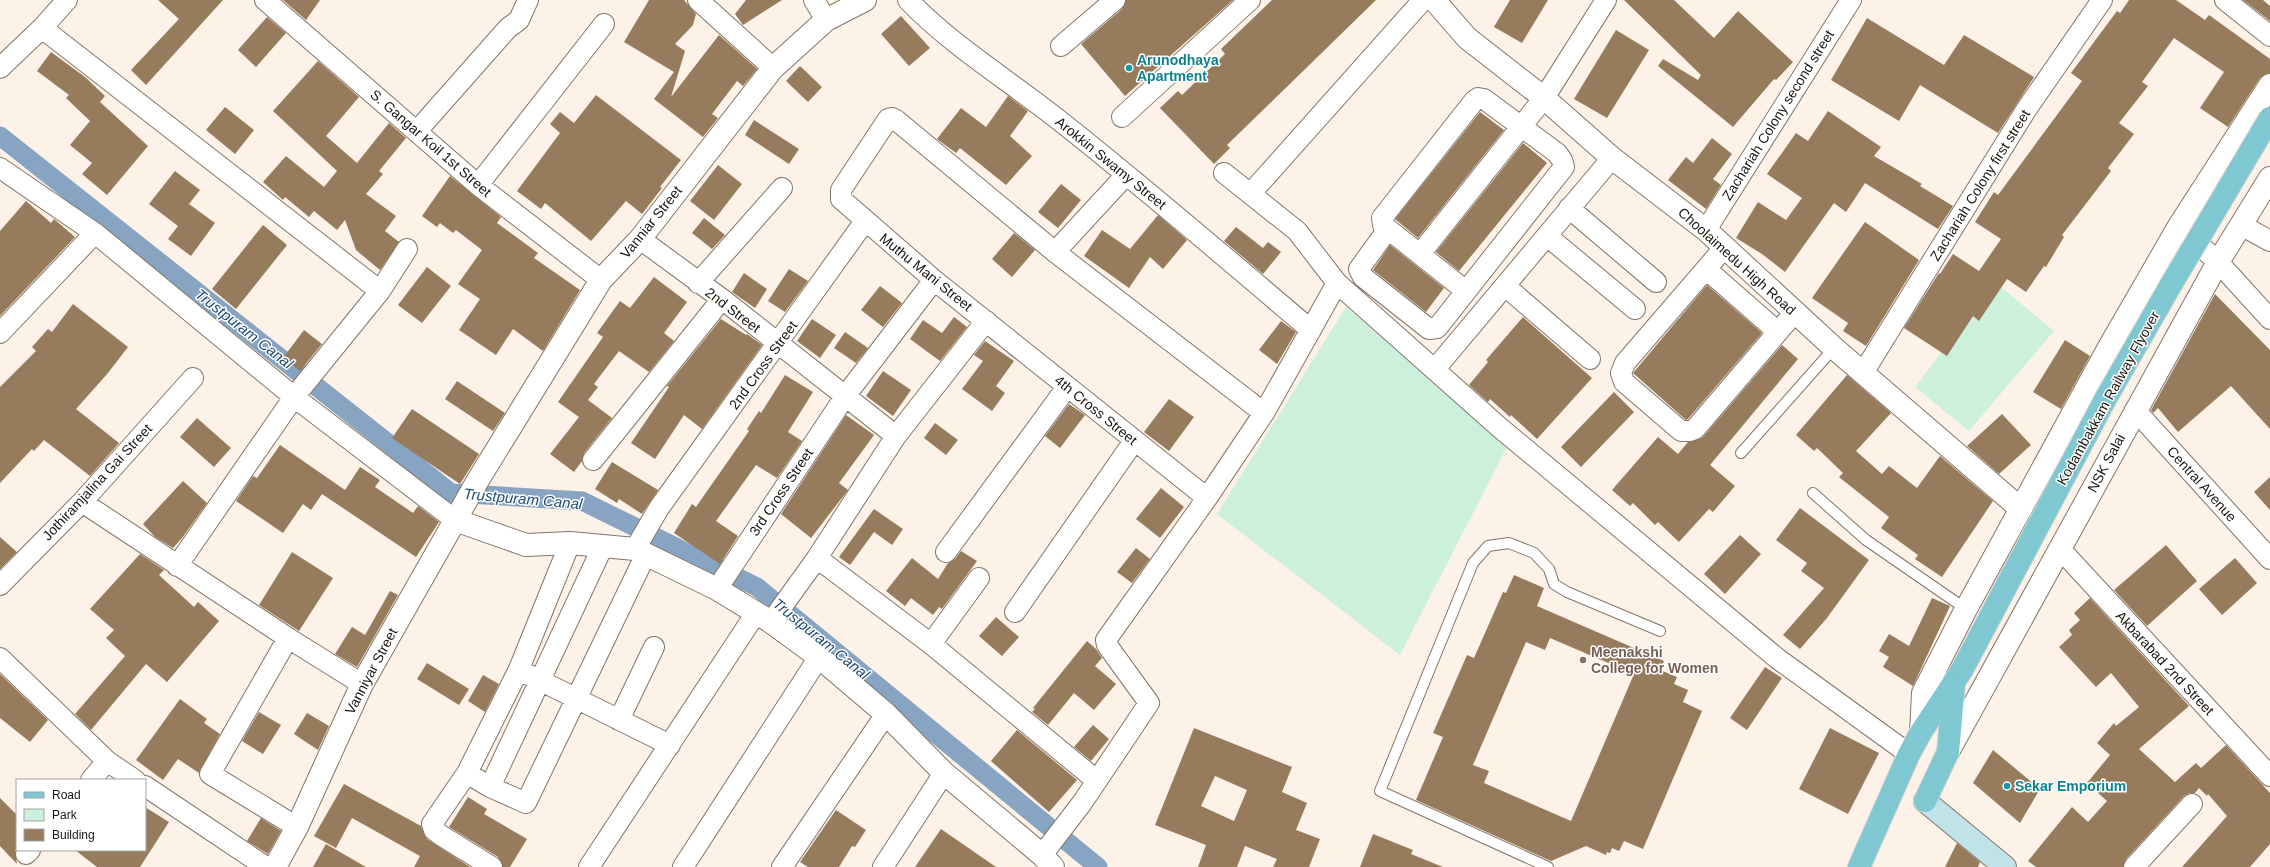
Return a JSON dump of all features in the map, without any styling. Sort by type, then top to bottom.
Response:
[{"type":"main road","name":"Kodambakkam Railway Flyover","points":[[1859,867],[1909,754],[1921,732],[1958,677],[2110,392],[2172,283],[2270,118]]},
{"type":"main road","name":"Kodambakkam Railway Flyover","points":[[1948,752],[1958,677]]},
{"type":"main road","points":[[1948,752],[1925,801],[2005,867]]},
{"type":"street","points":[[0,68],[42,28],[67,0]]},
{"type":"street","points":[[417,131],[508,28],[519,20],[528,0]]},
{"type":"street","points":[[698,0],[773,68]]},
{"type":"street","points":[[814,0],[826,20]]},
{"type":"street","name":"Vanniar Street","points":[[478,480],[602,280],[640,239],[773,68],[826,20],[865,0]]},
{"type":"street","name":"Arokkin Swamy Street","points":[[908,0],[948,35],[1060,121],[1126,175],[1311,330]]},
{"type":"street","points":[[1061,46],[1115,0]]},
{"type":"street","points":[[1122,117],[1250,0]]},
{"type":"street","points":[[1251,193],[1424,0]]},
{"type":"street","name":"Choolaimedu High Road","points":[[1434,0],[1467,38],[1544,98],[1612,158],[1706,230],[1834,348],[2020,509]]},
{"type":"street","points":[[1420,254],[1544,98],[1606,0]]},
{"type":"street","name":"Zachariah Colony second street","points":[[1706,230],[1851,0]]},
{"type":"street","name":"Zachariah Colony first street","points":[[1863,373],[2026,110],[2102,0]]},
{"type":"street","points":[[2225,0],[2270,36]]},
{"type":"street","name":"S. Gangar Koil 1st Street","points":[[271,2],[478,185],[602,280]]},
{"type":"street","points":[[478,185],[604,24]]},
{"type":"street","points":[[42,28],[380,290]]},
{"type":"street","points":[[1921,732],[1923,693],[1966,609],[2108,349],[2179,226],[2270,85]]},
{"type":"street","points":[[1388,229],[1359,269],[1362,277],[1428,329],[1433,330],[1437,328],[1564,167],[1562,160],[1557,153],[1484,99],[1478,98],[1474,101],[1382,218],[1383,225],[1466,291]]},
{"type":"street","name":"Muthu Mani Street","points":[[986,321],[934,280],[841,199],[840,195],[888,119],[892,118],[1055,252]]},
{"type":"street","points":[[1436,369],[1612,158]]},
{"type":"street","points":[[0,168],[95,233],[294,397],[455,520],[526,545],[570,543],[603,546],[640,552],[718,589],[763,618],[819,657],[886,714],[944,772],[1048,861],[1096,780],[1149,704],[1107,645],[1106,640],[1207,498],[1264,413],[1337,283]]},
{"type":"street","points":[[1224,173],[1298,231],[1337,283],[1413,352],[1436,369],[1499,427],[1778,659],[1909,754]]},
{"type":"street","points":[[1126,175],[1055,252],[1264,413]]},
{"type":"street","name":"NSK Salai","points":[[1948,752],[2061,550],[2135,410],[2218,262],[2270,178]]},
{"type":"street","points":[[698,283],[782,188]]},
{"type":"street","points":[[1569,208],[1656,282]]},
{"type":"street","name":"2nd Cross Street","points":[[490,787],[526,803],[576,699],[659,508],[866,221]]},
{"type":"street","points":[[2241,225],[2270,241]]},
{"type":"street","points":[[2179,226],[2218,262],[2270,319]]},
{"type":"street","points":[[0,333],[95,233]]},
{"type":"street","points":[[1547,236],[1635,309]]},
{"type":"street","name":"2nd Street","points":[[640,239],[698,283],[722,299],[778,345],[846,395],[896,436]]},
{"type":"street","points":[[1724,248],[1625,363],[1620,373],[1624,382],[1681,431],[1690,432],[1695,429],[1795,312]]},
{"type":"street","points":[[177,566],[294,397],[380,290],[407,249]]},
{"type":"street","points":[[1706,269],[1778,332]]},
{"type":"street","name":"3rd Cross Street","points":[[718,589],[737,557],[846,395],[934,280]]},
{"type":"street","points":[[1505,286],[1590,359]]},
{"type":"street","points":[[593,460],[722,299]]},
{"type":"street","points":[[1376,318],[1391,299]]},
{"type":"street","points":[[589,867],[670,745],[763,618],[798,584],[817,558],[896,436],[986,321]]},
{"type":"street","name":"4th Cross Street","points":[[986,321],[1207,498]]},
{"type":"street","name":"Jothiramjalina Gai Street","points":[[0,585],[82,502],[193,378]]},
{"type":"street","points":[[946,552],[1067,386]]},
{"type":"street","name":"Central Avenue","points":[[2135,410],[2270,559]]},
{"type":"street","points":[[1014,612],[1134,441]]},
{"type":"street","name":"Vanniyar Street","points":[[275,867],[297,827],[362,684],[478,480]]},
{"type":"street","points":[[82,502],[177,566],[362,684]]},
{"type":"street","points":[[492,867],[442,836],[434,830],[432,824],[467,772],[519,669],[570,543]]},
{"type":"street","points":[[467,772],[490,787],[541,682],[603,546]]},
{"type":"street","name":"Akbarabad 2nd Street","points":[[2061,550],[2270,776]]},
{"type":"street","points":[[817,558],[931,644],[1096,780]]},
{"type":"street","points":[[931,644],[978,578]]},
{"type":"street","points":[[288,638],[210,774],[297,827]]},
{"type":"street","points":[[619,720],[654,646]]},
{"type":"street","points":[[683,867],[819,657]]},
{"type":"street","points":[[0,658],[107,761],[134,779]]},
{"type":"street","points":[[519,669],[541,682],[670,745]]},
{"type":"street","points":[[782,867],[886,714]]},
{"type":"street","points":[[92,779],[107,761]]},
{"type":"street","points":[[883,867],[944,772]]},
{"type":"street","points":[[146,787],[266,867]]},
{"type":"street","points":[[2134,867],[2192,804]]},
{"type":"lane","points":[[1741,453],[1834,348]]},
{"type":"lane","points":[[1813,493],[1866,540],[1966,609]]},
{"type":"lane","points":[[1548,867],[1380,791],[1472,562],[1488,546],[1509,543],[1534,553],[1549,569],[1554,584],[1567,592],[1660,631]]},
{"type":"green space","points":[[1995,282],[2054,331],[1969,431],[1915,387]]},
{"type":"green space","points":[[1346,307],[1508,445],[1400,655],[1217,514]]},
{"type":"building","points":[[158,0],[223,0],[146,85],[131,70],[179,19]]},
{"type":"building","points":[[283,0],[320,0],[306,20]]},
{"type":"building","points":[[649,0],[684,0],[696,14],[693,25],[675,44],[685,51],[671,97],[719,35],[757,69],[743,86],[737,81],[712,114],[718,118],[703,137],[654,99],[674,72],[624,42]]},
{"type":"building","points":[[746,0],[782,0],[743,25],[735,14]]},
{"type":"building","name":"Arunodhaya Apartment","points":[[1126,0],[1233,0],[1125,96],[1081,44],[1122,9]]},
{"type":"building","points":[[1272,0],[1376,0],[1227,145],[1230,148],[1214,164],[1160,108],[1178,91],[1182,95],[1225,54],[1221,49]]},
{"type":"building","points":[[1510,0],[1548,0],[1522,43],[1494,27]]},
{"type":"building","points":[[1624,0],[1674,0],[1714,38],[1738,11],[1793,62],[1776,80],[1774,79],[1733,127],[1658,66],[1663,59],[1698,80],[1701,75]]},
{"type":"building","points":[[2129,0],[2176,0],[2205,20],[2209,15],[2270,59],[2270,73],[2260,78],[2228,127],[2200,108],[2224,72],[2174,38],[2142,82],[2148,86],[2119,123],[2134,134],[2108,168],[2111,171],[2062,235],[2064,237],[2046,267],[2044,266],[2026,292],[2007,279],[1979,321],[1973,316],[1947,356],[1904,328],[1953,254],[1979,271],[2001,239],[1975,222],[1994,192],[1998,195],[2082,81],[2071,73],[2117,11],[2120,13]]},
{"type":"building","points":[[2243,0],[2263,0],[2270,6],[2270,21]]},
{"type":"building","points":[[901,16],[930,48],[909,66],[881,34]]},
{"type":"building","points":[[267,17],[286,33],[256,67],[238,50]]},
{"type":"building","points":[[1867,18],[1944,65],[1964,35],[2034,77],[1998,133],[1920,85],[1899,121],[1831,80]]},
{"type":"building","points":[[1616,30],[1649,50],[1607,118],[1574,99]]},
{"type":"building","points":[[51,52],[85,77],[105,96],[100,102],[148,146],[107,195],[82,174],[92,163],[70,145],[90,121],[66,98],[69,95],[37,71]]},
{"type":"building","points":[[318,61],[359,97],[326,136],[357,163],[389,123],[406,138],[379,171],[383,174],[366,194],[396,216],[385,231],[399,242],[380,270],[356,250],[345,220],[337,230],[314,211],[309,217],[285,197],[283,200],[263,182],[286,156],[324,187],[337,171],[273,111]]},
{"type":"building","points":[[800,66],[822,87],[808,102],[786,81]]},
{"type":"building","points":[[596,95],[681,160],[660,187],[662,188],[642,214],[626,201],[591,241],[545,203],[541,209],[517,191],[560,133],[550,124],[560,112],[574,123]]},
{"type":"building","points":[[1008,96],[1028,111],[1010,136],[1032,156],[1006,185],[960,148],[956,153],[937,139],[961,108],[986,127]]},
{"type":"building","points":[[225,107],[254,130],[235,154],[206,130]]},
{"type":"building","points":[[1828,111],[1881,147],[1874,156],[1922,184],[1920,186],[1953,206],[1938,229],[1865,183],[1846,212],[1834,203],[1785,272],[1762,254],[1736,238],[1758,202],[1786,220],[1802,198],[1767,174],[1796,133],[1808,141]]},
{"type":"building","points":[[1480,112],[1504,130],[1418,238],[1395,219]]},
{"type":"building","points":[[754,120],[799,149],[789,164],[745,135]]},
{"type":"building","points":[[1712,138],[1732,154],[1713,179],[1721,185],[1706,209],[1668,180],[1686,157],[1693,163]]},
{"type":"building","points":[[1523,143],[1547,163],[1459,271],[1436,252]]},
{"type":"building","points":[[718,165],[742,184],[714,220],[690,201]]},
{"type":"building","points":[[175,171],[200,190],[189,204],[215,223],[191,256],[168,239],[178,226],[149,204]]},
{"type":"building","points":[[450,176],[501,217],[497,223],[538,253],[534,258],[580,290],[543,351],[513,329],[496,355],[459,330],[480,299],[458,284],[482,250],[456,230],[453,233],[440,223],[437,227],[422,216]]},
{"type":"building","points":[[1061,184],[1081,200],[1058,228],[1038,212]]},
{"type":"building","points":[[26,201],[51,223],[54,219],[75,237],[0,316],[0,231]]},
{"type":"building","points":[[1158,215],[1187,240],[1163,269],[1150,257],[1129,288],[1084,256],[1102,230],[1130,249]]},
{"type":"building","points":[[704,218],[725,235],[712,249],[692,233]]},
{"type":"building","points":[[1865,222],[1919,260],[1866,346],[1843,331],[1848,323],[1812,298]]},
{"type":"building","points":[[263,225],[287,245],[236,309],[212,289]]},
{"type":"building","points":[[1236,227],[1263,248],[1268,242],[1281,252],[1263,274],[1224,241]]},
{"type":"building","points":[[1014,233],[1035,250],[1012,277],[992,259]]},
{"type":"building","points":[[1390,245],[1444,288],[1426,312],[1373,270]]},
{"type":"building","points":[[427,267],[451,286],[422,323],[398,305]]},
{"type":"building","points":[[789,269],[808,281],[785,312],[768,301]]},
{"type":"building","points":[[744,273],[767,289],[755,308],[732,292]]},
{"type":"building","points":[[654,277],[687,302],[664,333],[674,341],[649,372],[619,351],[594,384],[598,387],[588,400],[612,418],[584,453],[582,461],[574,472],[550,454],[579,417],[558,402],[603,337],[597,333],[620,301],[630,308]]},
{"type":"building","points":[[1707,285],[1762,333],[1686,420],[1633,373]]},
{"type":"building","points":[[880,286],[902,303],[883,327],[861,310]]},
{"type":"building","points":[[2215,294],[2270,350],[2270,429],[2231,386],[2178,432],[2158,408],[2153,413],[2151,410]]},
{"type":"building","points":[[73,304],[128,347],[108,373],[76,409],[119,443],[90,476],[44,440],[34,451],[32,449],[0,483],[0,387],[36,351],[32,347],[48,329],[52,332]]},
{"type":"building","points":[[954,317],[967,327],[940,361],[910,339],[923,320],[942,333]]},
{"type":"building","points":[[1523,317],[1592,378],[1537,439],[1511,415],[1510,417],[1490,399],[1488,402],[1469,385],[1488,362],[1486,360]]},
{"type":"building","points":[[721,319],[746,335],[747,334],[762,345],[702,429],[684,415],[655,459],[631,443],[669,387],[667,386]]},
{"type":"building","points":[[812,319],[836,335],[820,358],[797,341]]},
{"type":"building","points":[[1281,321],[1296,332],[1277,364],[1259,350]]},
{"type":"building","points":[[304,330],[322,344],[300,371],[283,358]]},
{"type":"building","points":[[845,332],[868,348],[856,363],[834,348]]},
{"type":"building","points":[[2065,340],[2090,356],[2061,409],[2033,392]]},
{"type":"building","points":[[985,341],[1014,361],[996,386],[1005,393],[992,411],[962,389],[983,361],[974,355]]},
{"type":"building","points":[[1782,345],[1798,359],[1710,465],[1735,486],[1713,512],[1709,509],[1679,542],[1658,522],[1655,525],[1633,503],[1630,506],[1612,490],[1658,437],[1678,454],[1688,442],[1703,437]]},
{"type":"building","points":[[883,371],[911,390],[893,416],[866,396]]},
{"type":"building","points":[[785,375],[813,392],[788,432],[802,441],[777,478],[756,465],[716,521],[738,536],[720,564],[674,533],[692,504],[696,507],[749,431],[747,429],[759,411],[761,413]]},
{"type":"building","points":[[1847,375],[1891,413],[1856,451],[1882,474],[1889,466],[1917,488],[1940,456],[1993,501],[1942,577],[1915,559],[1918,555],[1881,528],[1889,517],[1839,477],[1843,473],[1817,448],[1814,451],[1796,435]]},
{"type":"building","points":[[457,381],[505,413],[493,431],[445,399]]},
{"type":"building","points":[[1614,392],[1634,412],[1581,467],[1561,447]]},
{"type":"building","points":[[1169,399],[1194,417],[1169,451],[1144,432]]},
{"type":"building","points":[[1069,404],[1085,415],[1060,448],[1045,436]]},
{"type":"building","points":[[412,409],[479,454],[460,484],[392,438]]},
{"type":"building","points":[[2002,414],[2031,445],[1999,474],[1967,446]]},
{"type":"building","points":[[846,415],[874,435],[839,483],[848,490],[811,538],[781,514]]},
{"type":"building","points":[[197,418],[231,448],[214,467],[180,437]]},
{"type":"building","points":[[935,423],[958,440],[946,455],[924,438]]},
{"type":"building","points":[[280,445],[345,490],[360,467],[380,480],[375,487],[413,513],[418,506],[439,522],[416,557],[322,494],[311,510],[303,504],[283,533],[236,501],[253,476],[257,478]]},
{"type":"building","points":[[612,462],[658,490],[642,514],[619,499],[617,503],[595,489]]},
{"type":"building","points":[[2270,477],[2270,510],[2254,492]]},
{"type":"building","points":[[183,481],[207,503],[173,548],[155,537],[143,524]]},
{"type":"building","points":[[1161,488],[1184,507],[1160,538],[1136,519]]},
{"type":"building","points":[[1800,508],[1869,560],[1827,618],[1800,649],[1783,635],[1824,588],[1801,571],[1807,563],[1776,540]]},
{"type":"building","points":[[874,509],[903,529],[892,545],[874,532],[850,565],[839,557]]},
{"type":"building","points":[[1740,535],[1761,554],[1725,594],[1704,574]]},
{"type":"building","points":[[0,537],[17,552],[0,569]]},
{"type":"building","points":[[2166,545],[2197,581],[2147,626],[2114,590]]},
{"type":"building","points":[[1136,548],[1150,559],[1132,583],[1117,572]]},
{"type":"building","points":[[961,551],[977,561],[942,609],[939,607],[933,615],[911,598],[905,606],[886,591],[912,558],[938,579],[948,563],[955,559]]},
{"type":"building","points":[[292,552],[333,578],[299,631],[259,605]]},
{"type":"building","points":[[140,554],[164,570],[159,575],[194,607],[198,602],[219,621],[167,682],[146,664],[91,730],[75,714],[125,656],[106,638],[114,630],[90,609]]},
{"type":"building","points":[[2235,558],[2257,583],[2222,615],[2199,589]]},
{"type":"building","points":[[1514,575],[1544,588],[1537,606],[1664,661],[1660,670],[1677,677],[1674,684],[1688,690],[1683,702],[1702,711],[1643,849],[1624,841],[1619,851],[1612,848],[1610,853],[1607,852],[1606,855],[1586,846],[1551,861],[1416,800],[1443,737],[1433,733],[1467,655],[1474,658],[1503,592],[1506,593]],"holes":[[[1550,638],[1634,674],[1571,821],[1484,783],[1489,771],[1473,765],[1526,642],[1545,650]]]},
{"type":"building","points":[[390,591],[398,595],[357,667],[335,654],[352,627],[365,635]]},
{"type":"building","points":[[1932,598],[1950,606],[1913,686],[1883,667],[1889,657],[1879,651],[1889,634],[1909,646]]},
{"type":"building","points":[[2090,598],[2189,706],[2139,749],[2175,782],[2196,763],[2201,768],[2226,745],[2270,793],[2270,844],[2250,867],[2182,867],[2227,816],[2208,794],[2207,796],[2199,788],[2195,793],[2189,793],[2184,796],[2126,859],[2123,867],[2036,867],[2028,861],[2072,807],[2088,822],[2107,801],[2087,783],[2110,755],[2097,743],[2114,723],[2116,726],[2139,707],[2111,673],[2096,687],[2059,647],[2072,635],[2069,630],[2080,620],[2074,613]]},
{"type":"building","points":[[996,617],[1019,637],[1002,656],[979,636]]},
{"type":"building","points":[[1087,641],[1096,649],[1102,658],[1095,666],[1116,684],[1094,710],[1074,693],[1048,725],[1032,712],[1035,709],[1033,708]]},
{"type":"building","points":[[427,663],[469,689],[459,705],[417,679]]},
{"type":"building","points":[[1765,667],[1782,678],[1747,730],[1730,718]]},
{"type":"building","points":[[0,674],[48,720],[30,742],[0,718]]},
{"type":"building","points":[[483,675],[499,684],[485,712],[468,701]]},
{"type":"building","points":[[180,699],[207,719],[204,723],[220,734],[199,773],[178,759],[163,780],[136,760]]},
{"type":"building","points":[[259,712],[281,725],[263,754],[242,741]]},
{"type":"building","points":[[307,713],[329,726],[318,750],[294,734]]},
{"type":"building","points":[[1093,725],[1109,739],[1091,761],[1074,747]]},
{"type":"building","points":[[1194,728],[1292,767],[1282,792],[1307,803],[1296,830],[1320,839],[1309,867],[1273,867],[1277,859],[1245,846],[1237,867],[1198,867],[1206,845],[1155,825]],"holes":[[[1215,776],[1247,790],[1234,821],[1201,806]]]},
{"type":"building","points":[[1830,728],[1879,753],[1848,814],[1799,789]]},
{"type":"building","points":[[1017,730],[1077,780],[1049,812],[991,761]]},
{"type":"building","name":"Sekar Emporium","points":[[1993,750],[2040,789],[2020,823],[1973,783]]},
{"type":"building","points":[[344,784],[421,826],[427,839],[470,867],[414,867],[420,856],[352,818],[336,848],[314,836]]},
{"type":"building","points":[[468,797],[487,809],[484,814],[527,839],[510,867],[503,867],[498,857],[449,827]]},
{"type":"building","points":[[0,798],[16,814],[15,851],[17,864],[0,846]]},
{"type":"building","points":[[146,808],[169,822],[140,867],[97,867],[76,851],[146,851]]},
{"type":"building","points":[[836,810],[866,830],[855,847],[852,846],[839,867],[808,867],[800,862]]},
{"type":"building","points":[[261,818],[281,831],[268,854],[247,841]]},
{"type":"building","points":[[941,829],[996,867],[915,867]]},
{"type":"building","points":[[1373,834],[1413,850],[1411,854],[1443,867],[1360,867]]},
{"type":"building","points":[[1957,843],[1980,862],[1978,867],[1945,867]]},
{"type":"building","points":[[326,844],[366,867],[313,867]]},
{"type":"waterway","name":"Trustpuram Canal","points":[[0,136],[451,493],[582,501],[757,587],[1098,867]]},
{"type":"place","name":"Arunodhaya Apartment","points":[[1129,68]]},
{"type":"place","name":"Meenakshi College for Women","points":[[1583,660]]},
{"type":"place","name":"Sekar Emporium","points":[[2007,786]]}]
